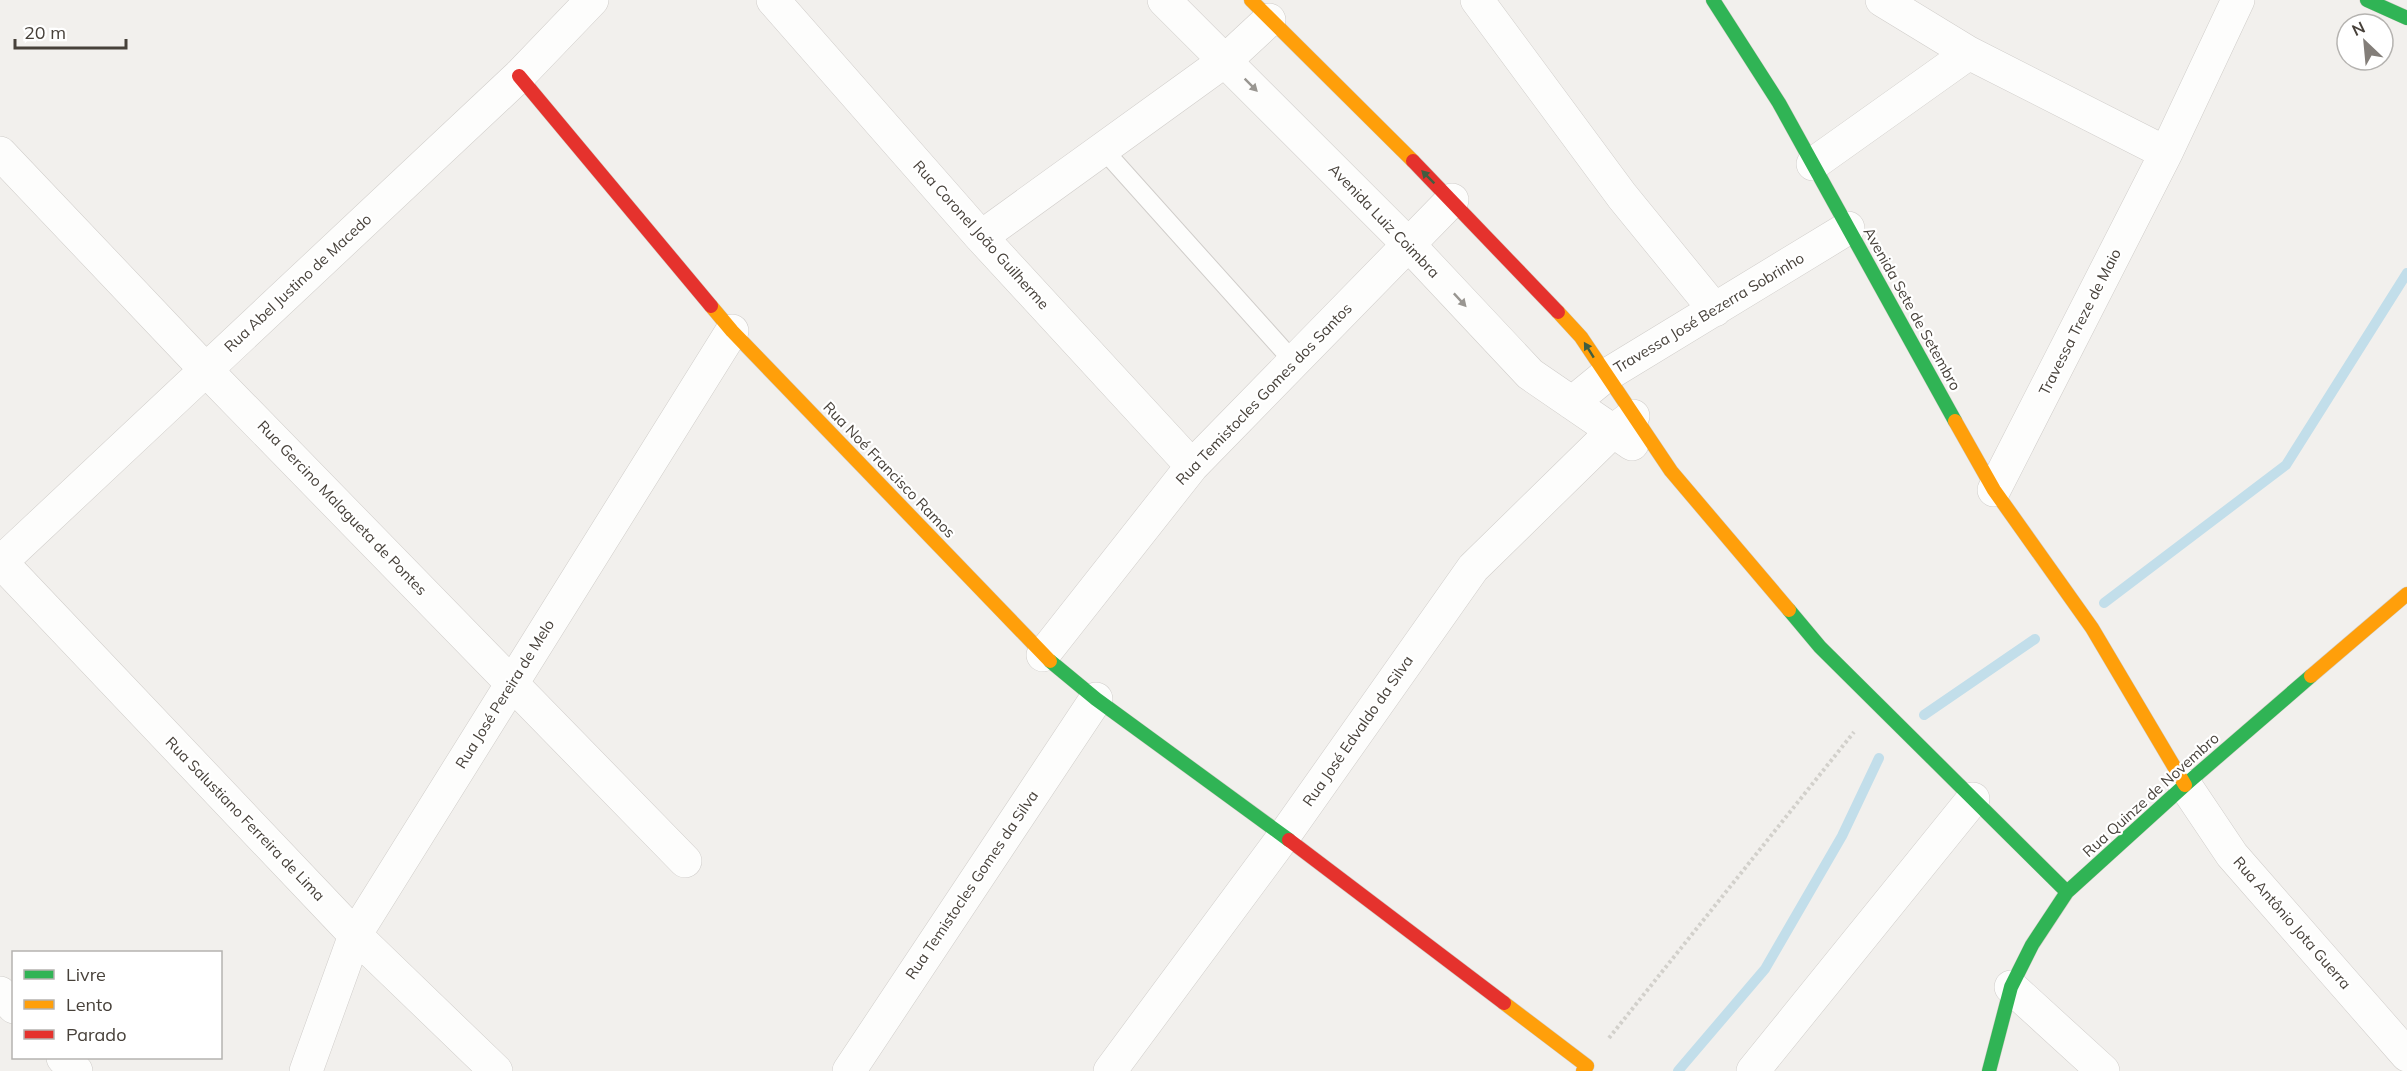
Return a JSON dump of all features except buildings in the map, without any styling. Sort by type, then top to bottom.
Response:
[{"type":"street","name":"Rua Abel Justino de Macedo","points":[[0,562],[519,76],[592,0]]},
{"type":"street","name":"Rua Coronel João Guilherme","points":[[773,0],[981,237],[1192,466]]},
{"type":"street","name":"Avenida Luiz Coimbra","points":[[1164,0],[1409,245],[1530,374],[1572,403],[1623,423],[1671,471]]},
{"type":"street","points":[[1477,0],[1622,196],[1715,310]]},
{"type":"street","name":"Avenida Sete de Setembro","points":[[1713,0],[1779,103],[1994,490],[2092,628],[2185,785]]},
{"type":"street","points":[[1882,0],[1969,53],[2166,153],[2238,0]]},
{"type":"street","points":[[2367,0],[2407,18]]},
{"type":"street","points":[[981,237],[1226,60],[1260,10],[1452,200],[1581,337],[1605,376],[1623,399],[1623,423]]},
{"type":"street","points":[[1813,164],[1969,53]]},
{"type":"street","name":"Rua Noé Francisco Ramos","points":[[519,76],[732,331],[1043,655],[1096,699],[1284,836],[1585,1069]]},
{"type":"street","name":"Rua Gercino Malagueta de Pontes","points":[[0,153],[206,370],[513,682],[685,861]]},
{"type":"street","name":"Travessa Treze de Maio","points":[[1994,490],[2166,153]]},
{"type":"street","name":"Rua Temistocles Gomes dos Santos","points":[[1043,655],[1192,466],[1452,200]]},
{"type":"street","name":"Travessa José Bezerra Sobrinho","points":[[1572,403],[1605,376],[1848,228]]},
{"type":"street","name":"Rua José Pereira de Melo","points":[[306,1071],[355,935],[732,331]]},
{"type":"street","name":"Rua José Edvaldo da Silva","points":[[1110,1071],[1284,836],[1473,567],[1623,423]]},
{"type":"street","points":[[1671,471],[1820,647],[2067,892]]},
{"type":"street","name":"Rua Salustiano Ferreira de Lima","points":[[0,562],[355,935],[496,1071]]},
{"type":"street","name":"Rua Quinze de Novembro","points":[[1989,1071],[2011,987],[2032,945],[2067,892],[2185,785],[2407,594]]},
{"type":"street","name":"Rua Temistocles Gomes da Silva","points":[[849,1071],[1096,699]]},
{"type":"street","name":"Rua Antônio Jota Guerra","points":[[2185,785],[2232,855],[2407,1055]]},
{"type":"street","points":[[1753,1071],[1973,799]]},
{"type":"street","points":[[2011,987],[2103,1071]]},
{"type":"street","points":[[0,993],[12,1005]]},
{"type":"street","points":[[64,1059],[76,1071]]},
{"type":"lane","points":[[1102,148],[1293,361]]},
{"type":"path","points":[[1585,1069],[1877,703]]},
{"type":"waterway","points":[[2104,603],[2286,465],[2407,273]]},
{"type":"waterway","points":[[1924,715],[2035,639]]},
{"type":"waterway","points":[[1678,1071],[1765,969],[1842,836],[1879,758]]},
{"type":"traffic: fast","points":[[1713,0],[1779,103],[1955,421]]},
{"type":"traffic: fast","points":[[2367,0],[2407,18]]},
{"type":"traffic: fast","points":[[1789,610],[1820,647],[2067,892]]},
{"type":"traffic: fast","points":[[1050,661],[1096,699],[1289,840]]},
{"type":"traffic: fast","points":[[1989,1071],[2011,987],[2032,945],[2067,892],[2185,785],[2311,676]]},
{"type":"traffic: slow","points":[[1251,0],[1413,161]]},
{"type":"traffic: slow","points":[[711,306],[732,331],[1050,661]]},
{"type":"traffic: slow","points":[[1558,312],[1581,337],[1671,471],[1789,610]]},
{"type":"traffic: slow","points":[[1955,421],[1994,490],[2092,628],[2185,785]]},
{"type":"traffic: slow","points":[[2311,676],[2407,594]]},
{"type":"traffic: slow","points":[[1504,1003],[1587,1066],[1583,1071]]},
{"type":"traffic: jam","points":[[519,76],[711,306]]},
{"type":"traffic: jam","points":[[1413,161],[1558,312]]},
{"type":"traffic: jam","points":[[1289,840],[1504,1003]]}]
